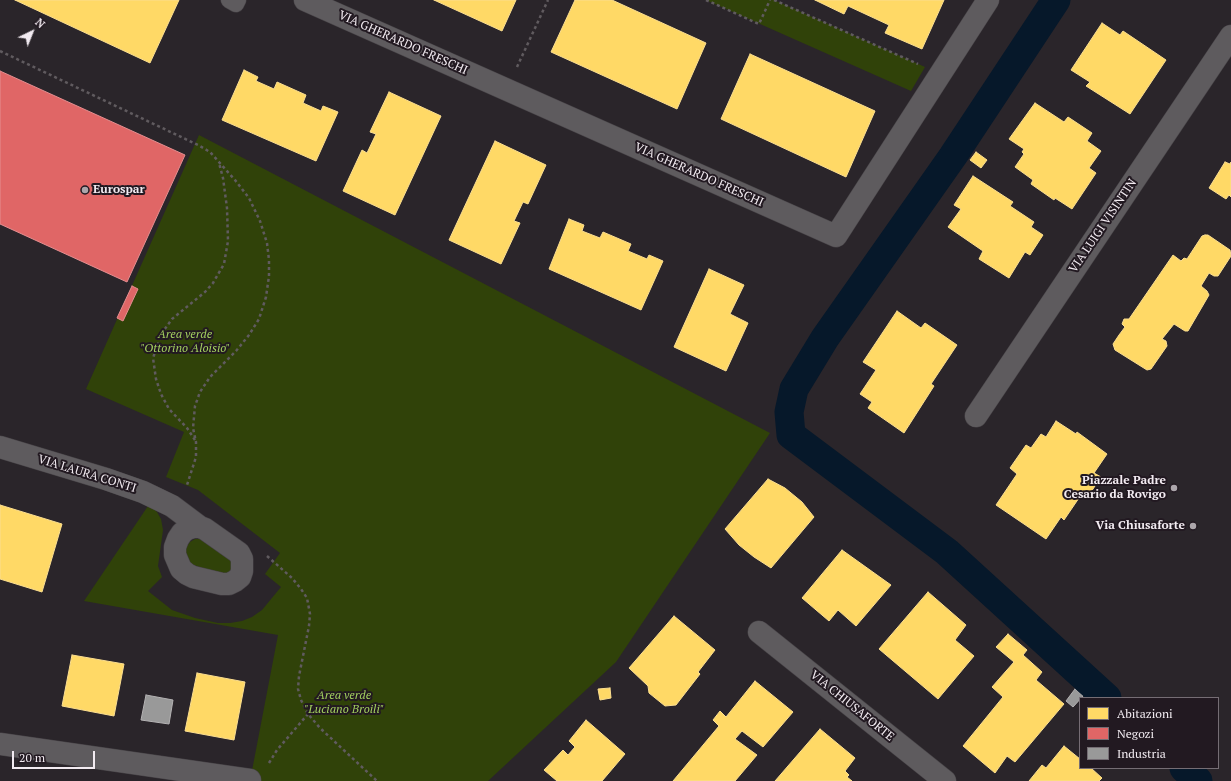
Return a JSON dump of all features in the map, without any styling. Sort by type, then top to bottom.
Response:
[{"type":"street","name":"VIA GHERARDO FRESCHI","points":[[306,0],[836,236],[988,0]]},
{"type":"street","name":"VIA LUIGI VISINTIN","points":[[976,416],[1231,36]]},
{"type":"street","name":"VIA LAURA CONTI","points":[[0,447],[128,486],[172,506],[239,553],[242,559],[242,571],[240,577],[229,584],[222,584],[187,574],[181,569],[175,555],[175,547],[178,539],[172,506]]},
{"type":"street","points":[[178,539],[187,529],[200,527]]},
{"type":"street","name":"VIA CHIUSAFORTE","points":[[759,632],[945,781]]},
{"type":"street","points":[[0,744],[250,780]]},
{"type":"lane","points":[[229,0],[236,4],[238,0]]},
{"type":"path","points":[[507,90],[548,0]]},
{"type":"path","points":[[706,0],[759,24],[770,0]]},
{"type":"path","points":[[774,0],[940,74]]},
{"type":"path","points":[[0,50],[210,152],[249,198],[260,221],[267,243],[269,260],[269,276],[266,297],[259,319],[249,336],[210,377],[200,392],[195,406],[193,428],[196,442],[196,457],[185,490]]},
{"type":"path","points":[[196,442],[187,428],[169,409],[161,394],[156,379],[153,358],[162,333],[172,319],[205,292],[213,283],[224,264],[228,241],[227,208],[223,178],[218,162]]},
{"type":"path","points":[[277,750],[308,714]]},
{"type":"green space","points":[[706,0],[774,0],[925,67],[911,91]]},
{"type":"green space","points":[[199,135],[770,433],[616,662],[488,781],[250,781],[278,635],[84,601],[148,506],[152,507],[157,512],[161,519],[163,530],[158,566],[162,577],[148,591],[172,610],[195,618],[218,623],[242,621],[252,617],[262,610],[281,587],[265,574],[280,553],[198,490],[166,477],[184,432],[86,389]]},
{"type":"green space","points":[[195,539],[200,539],[230,560],[233,567],[229,573],[222,575],[191,564],[185,551],[190,542]]},
{"type":"building: Abitazioni","points":[[15,0],[179,0],[150,63]]},
{"type":"building: Abitazioni","points":[[434,0],[516,0],[502,31]]},
{"type":"building: Abitazioni","points":[[575,0],[612,0],[706,43],[677,109],[551,52]]},
{"type":"building: Abitazioni","points":[[815,0],[944,0],[922,49],[885,33],[889,25],[848,6],[844,14]]},
{"type":"building: Abitazioni","points":[[1102,23],[1120,35],[1123,31],[1166,60],[1130,114],[1086,86],[1090,82],[1071,70]]},
{"type":"building: Abitazioni","points":[[750,54],[875,111],[846,177],[721,119]]},
{"type":"building: Abitazioni","points":[[244,70],[258,77],[256,81],[274,89],[277,82],[306,95],[303,103],[321,111],[323,106],[338,112],[316,161],[222,120]]},
{"type":"building: Abitazioni","points":[[389,92],[441,116],[395,215],[343,191],[362,150],[367,153],[376,134],[370,132]]},
{"type":"building: Abitazioni","points":[[1035,103],[1064,122],[1068,117],[1092,133],[1087,141],[1101,151],[1089,168],[1096,173],[1072,209],[1055,198],[1054,200],[1031,184],[1033,180],[1015,167],[1024,154],[1022,152],[1024,149],[1009,139]]},
{"type":"building: Abitazioni","points":[[495,141],[546,165],[528,204],[523,202],[514,221],[520,223],[501,264],[449,240]]},
{"type":"building: Abitazioni","points":[[976,152],[987,160],[981,168],[970,160]]},
{"type":"building: Abitazioni","points":[[1225,162],[1230,164],[1231,162],[1231,197],[1229,195],[1226,199],[1209,188]]},
{"type":"building: Abitazioni","points":[[973,176],[1013,202],[1010,206],[1034,222],[1031,227],[1043,235],[1030,255],[1025,252],[1009,278],[979,259],[983,251],[948,227],[961,209],[954,205]]},
{"type":"building: Abitazioni","points":[[569,219],[584,225],[582,231],[600,238],[603,232],[631,244],[628,251],[647,259],[649,255],[663,261],[641,310],[549,269]]},
{"type":"building: Abitazioni","points":[[1208,235],[1230,250],[1231,256],[1218,276],[1214,276],[1209,273],[1201,286],[1209,295],[1188,331],[1185,331],[1174,324],[1162,339],[1166,341],[1167,346],[1151,369],[1147,370],[1115,350],[1113,344],[1125,327],[1122,324],[1124,319],[1129,319],[1173,255],[1181,261],[1184,258],[1187,259],[1202,236]]},
{"type":"building: Abitazioni","points":[[709,269],[744,285],[730,314],[748,323],[726,371],[674,347]]},
{"type":"building: Abitazioni","points":[[897,311],[921,328],[925,323],[957,345],[931,384],[934,386],[904,433],[868,408],[872,402],[860,394],[876,370],[863,362]]},
{"type":"building: Abitazioni","points":[[1056,421],[1076,434],[1077,432],[1107,454],[1094,473],[1101,477],[1087,498],[1081,495],[1064,520],[1061,517],[1046,539],[996,505],[1017,474],[1010,468],[1026,445],[1031,448],[1041,434],[1046,437]]},
{"type":"building: Abitazioni","points":[[768,479],[785,488],[802,502],[814,517],[771,568],[739,545],[725,529]]},
{"type":"building: Abitazioni","points":[[0,505],[62,524],[42,592],[0,579]]},
{"type":"building: Abitazioni","points":[[842,550],[891,585],[856,626],[838,610],[829,621],[802,598]]},
{"type":"building: Abitazioni","points":[[928,592],[966,625],[955,640],[974,656],[938,699],[879,649]]},
{"type":"building: Abitazioni","points":[[674,616],[715,650],[698,672],[700,674],[676,705],[665,706],[649,693],[648,686],[629,668]]},
{"type":"building: Abitazioni","points":[[1008,634],[1027,650],[1023,655],[1042,672],[1036,680],[1064,704],[1015,762],[1007,756],[995,773],[963,746],[1003,697],[992,687],[1014,662],[996,647]]},
{"type":"building: Abitazioni","points":[[72,655],[124,664],[114,716],[62,706]]},
{"type":"building: Abitazioni","points":[[197,673],[245,682],[234,740],[185,731]]},
{"type":"building: Abitazioni","points":[[755,681],[793,712],[763,747],[742,731],[735,739],[757,755],[735,781],[673,781],[719,726],[713,720],[720,711],[726,717]]},
{"type":"building: Abitazioni","points":[[610,688],[611,698],[600,700],[598,689]]},
{"type":"building: Abitazioni","points":[[586,720],[625,754],[602,781],[557,781],[544,770],[563,750],[568,755],[575,747],[569,741]]},
{"type":"building: Abitazioni","points":[[820,729],[855,758],[845,771],[849,775],[847,777],[852,781],[775,781]]},
{"type":"building: Abitazioni","points":[[1064,746],[1079,758],[1079,769],[1092,769],[1102,778],[1099,781],[1029,781],[1042,765],[1046,768]]},
{"type":"building: Negozi","name":"Eurospar","points":[[0,71],[185,155],[127,282],[0,224]]},
{"type":"building: Negozi","points":[[132,286],[138,289],[123,321],[117,318]]},
{"type":"building: Industria","points":[[1075,689],[1083,696],[1079,697],[1079,700],[1073,707],[1066,701]]},
{"type":"building: Industria","points":[[146,695],[173,700],[169,724],[141,720]]},
{"type":"waterway","points":[[1056,0],[953,156],[825,338],[794,389],[789,412],[791,435],[947,552],[1106,697]]},
{"type":"waterway","points":[[1185,769],[1198,781]]},
{"type":"place","name":"Eurospar","points":[[85,190]]},
{"type":"place","name":"Piazzale Padre Cesario da Rovigo","points":[[1174,488]]},
{"type":"place","name":"Via Chiusaforte","points":[[1193,526]]},
{"type":"park label","name":"Area verde \"Ottorino Aloisio\"","points":[[185,342]]},
{"type":"park label","name":"Area verde \"Luciano Broili\"","points":[[344,703]]}]
